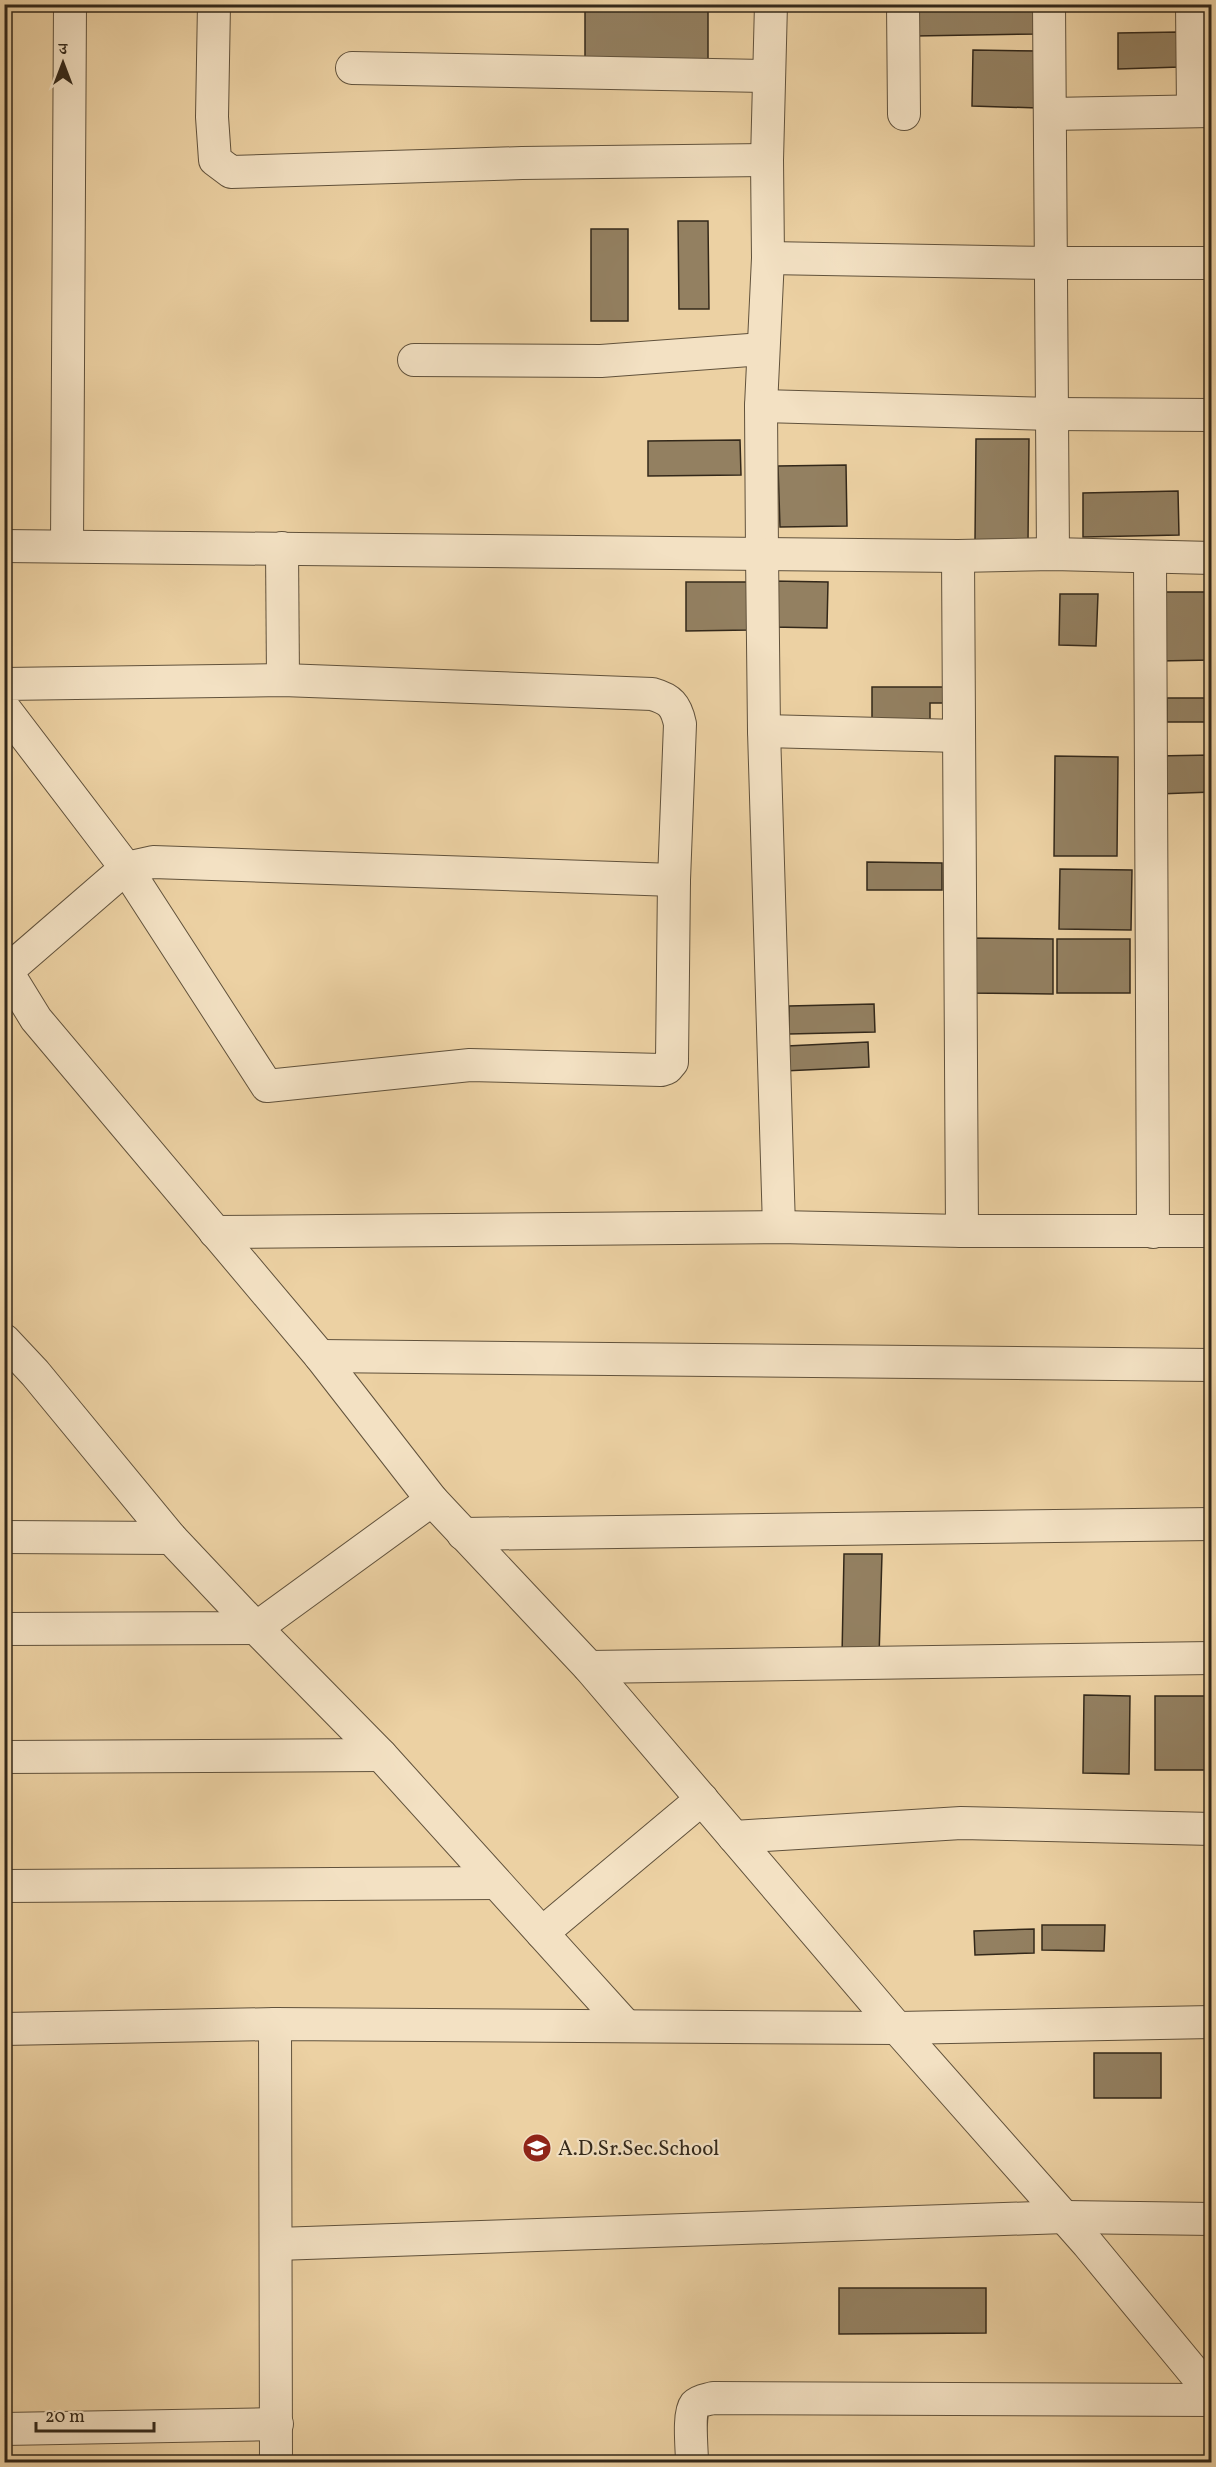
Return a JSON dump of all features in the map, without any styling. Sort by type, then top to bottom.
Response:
[{"type":"street","points":[[67,546],[70,4]]},
{"type":"street","points":[[214,4],[215,160],[231,172],[522,163],[767,160]]},
{"type":"street","points":[[771,4],[767,160],[768,258],[761,406],[764,731],[779,1227]]},
{"type":"street","points":[[903,4],[904,114]]},
{"type":"street","points":[[1049,4],[1053,554]]},
{"type":"street","points":[[1050,114],[1202,110],[1192,4]]},
{"type":"street","points":[[352,68],[769,76]]},
{"type":"street","points":[[768,258],[1051,263],[1212,262]]},
{"type":"street","points":[[414,360],[601,361],[763,349]]},
{"type":"street","points":[[761,406],[1052,414],[1212,415]]},
{"type":"street","points":[[4,546],[958,556],[1053,554],[1212,558]]},
{"type":"street","points":[[282,548],[283,680]]},
{"type":"street","points":[[958,556],[962,1231]]},
{"type":"street","points":[[1150,558],[1153,1232]]},
{"type":"street","points":[[4,684],[283,680],[652,694],[669,699],[677,710],[680,724],[672,1062],[667,1068],[661,1070],[470,1065],[267,1086],[126,868],[4,708]]},
{"type":"street","points":[[764,731],[959,736]]},
{"type":"street","points":[[675,880],[153,862],[126,868],[6,969],[36,1019],[320,1356],[432,1500],[589,1667],[897,2028],[1065,2217],[1212,2394]]},
{"type":"street","points":[[4,1016],[36,1019]]},
{"type":"street","points":[[215,1232],[779,1227],[962,1231],[1212,1231]]},
{"type":"street","points":[[4,1340],[20,1373],[256,1628],[381,1755],[626,2026]]},
{"type":"street","points":[[320,1356],[1212,1365]]},
{"type":"street","points":[[4,1629],[256,1628],[432,1500]]},
{"type":"street","points":[[463,1534],[1212,1524]]},
{"type":"street","points":[[4,1536],[171,1538]]},
{"type":"street","points":[[589,1667],[1212,1658]]},
{"type":"street","points":[[4,1757],[381,1755]]},
{"type":"street","points":[[542,1933],[702,1799]]},
{"type":"street","points":[[734,1837],[961,1823],[1212,1829]]},
{"type":"street","points":[[4,1886],[496,1883]]},
{"type":"street","points":[[4,2029],[275,2024],[897,2028],[1212,2022]]},
{"type":"street","points":[[275,2024],[276,2463]]},
{"type":"street","points":[[277,2244],[1065,2217],[1212,2219]]},
{"type":"street","points":[[692,2463],[691,2417],[694,2406],[701,2400],[713,2398],[1212,2400]]},
{"type":"street","points":[[4,2429],[277,2424]]},
{"type":"building","points":[[914,4],[1036,4],[1037,34],[915,36]]},
{"type":"building","points":[[585,11],[708,11],[708,60],[585,59]]},
{"type":"building","points":[[1179,32],[1180,67],[1118,69],[1118,33]]},
{"type":"building","points":[[973,50],[1040,51],[1038,108],[972,106]]},
{"type":"building","points":[[678,221],[708,221],[709,309],[679,309]]},
{"type":"building","points":[[591,229],[628,229],[628,321],[591,321]]},
{"type":"building","points":[[976,439],[1029,439],[1028,542],[975,541]]},
{"type":"building","points":[[740,440],[741,475],[648,476],[648,441]]},
{"type":"building","points":[[846,465],[847,526],[780,527],[778,466]]},
{"type":"building","points":[[1178,491],[1179,535],[1083,537],[1083,493]]},
{"type":"building","points":[[772,581],[828,582],[827,628],[771,627]]},
{"type":"building","points":[[686,582],[749,582],[749,630],[686,631]]},
{"type":"building","points":[[1159,592],[1212,592],[1212,660],[1159,661]]},
{"type":"building","points":[[1060,594],[1098,594],[1096,646],[1059,645]]},
{"type":"building","points":[[872,687],[958,687],[958,703],[930,703],[930,725],[872,724]]},
{"type":"building","points":[[1167,698],[1212,698],[1212,722],[1167,722]]},
{"type":"building","points":[[1212,755],[1212,792],[1158,794],[1157,756]]},
{"type":"building","points":[[1055,756],[1118,757],[1117,856],[1054,856]]},
{"type":"building","points":[[867,862],[942,863],[942,890],[867,890]]},
{"type":"building","points":[[1060,869],[1132,870],[1131,930],[1059,929]]},
{"type":"building","points":[[966,938],[1053,939],[1053,994],[965,993]]},
{"type":"building","points":[[1057,939],[1130,939],[1130,993],[1057,993]]},
{"type":"building","points":[[874,1004],[875,1032],[789,1034],[789,1006]]},
{"type":"building","points":[[868,1042],[869,1067],[784,1071],[787,1046]]},
{"type":"building","points":[[844,1554],[882,1554],[879,1657],[842,1656]]},
{"type":"building","points":[[1084,1695],[1130,1696],[1129,1774],[1083,1773]]},
{"type":"building","points":[[1155,1696],[1212,1696],[1212,1770],[1155,1770]]},
{"type":"building","points":[[1042,1925],[1105,1925],[1104,1951],[1042,1950]]},
{"type":"building","points":[[1034,1929],[1034,1953],[975,1955],[974,1931]]},
{"type":"building","points":[[1094,2053],[1161,2053],[1161,2098],[1094,2098]]},
{"type":"building","points":[[839,2288],[986,2288],[986,2333],[839,2334]]},
{"type":"place","name":"A.D.Sr.Sec.School","points":[[537,2148]]}]
